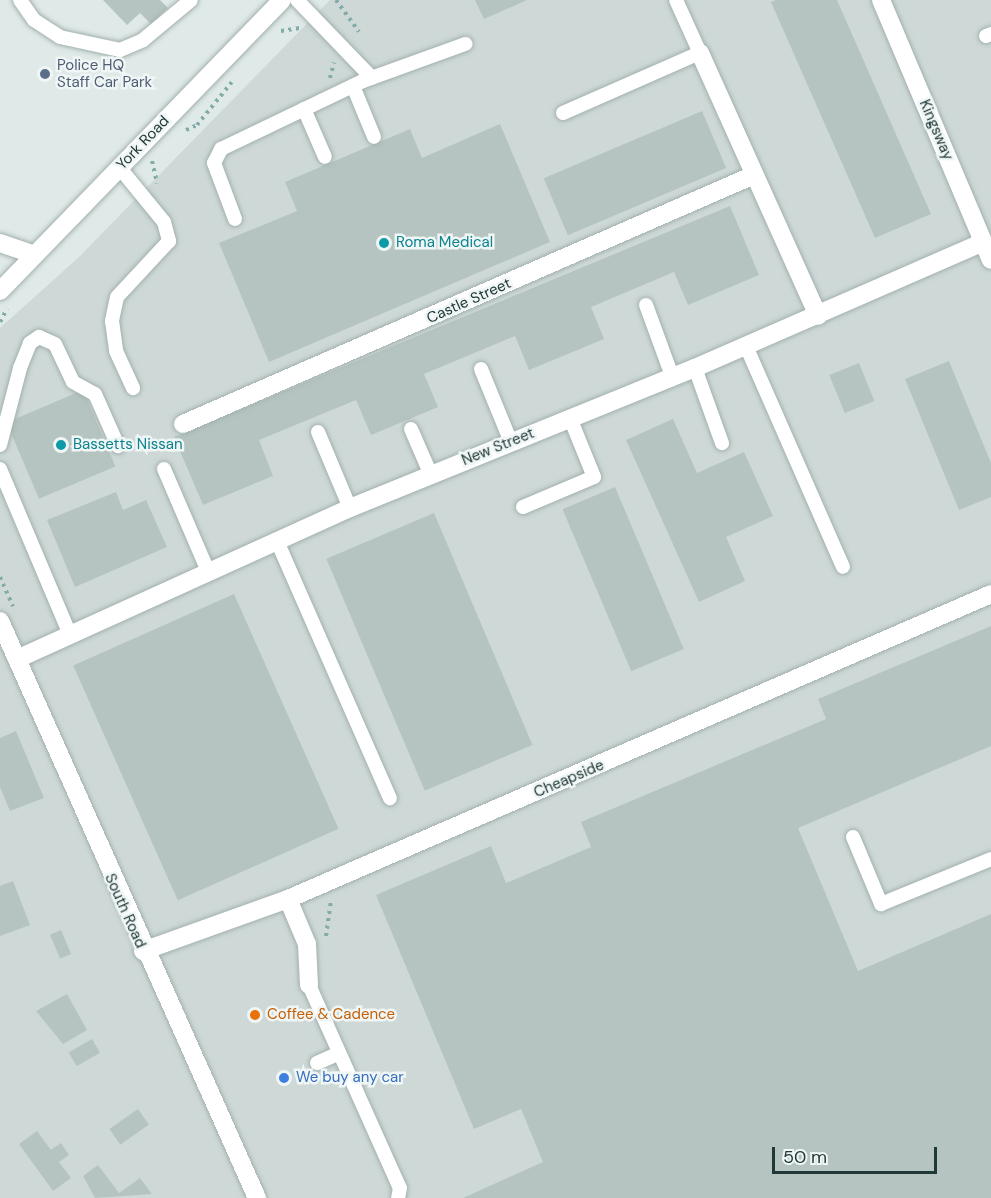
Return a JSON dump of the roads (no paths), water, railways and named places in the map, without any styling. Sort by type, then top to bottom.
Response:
[{"type":"street","name":"York Road","points":[[4,290],[32,254],[282,0]]},
{"type":"street","name":"Kingsway","points":[[881,0],[991,260]]},
{"type":"street","points":[[700,53],[818,316]]},
{"type":"street","name":"Castle Street","points":[[183,424],[754,175]]},
{"type":"street","name":"New Street","points":[[17,659],[350,508],[695,368],[983,242]]},
{"type":"street","points":[[0,243],[32,254]]},
{"type":"street","name":"Cheapside","points":[[143,951],[288,899],[991,594]]},
{"type":"street","name":"South Road","points":[[7,615],[17,659],[143,951],[257,1198]]},
{"type":"street","points":[[288,899],[307,944],[309,986]]},
{"type":"lane","points":[[20,0],[34,20],[60,37],[120,50],[144,40],[191,0]]},
{"type":"lane","points":[[297,0],[372,78]]},
{"type":"lane","points":[[563,113],[700,53],[676,0]]},
{"type":"lane","points":[[236,219],[214,164],[221,149],[353,86],[465,44]]},
{"type":"lane","points":[[353,86],[374,137]]},
{"type":"lane","points":[[304,109],[325,157]]},
{"type":"lane","points":[[119,167],[147,199],[169,241],[159,257],[135,272],[117,297],[112,321],[116,351],[133,388]]},
{"type":"lane","points":[[646,306],[672,376]]},
{"type":"lane","points":[[0,444],[20,368],[30,343],[39,338],[55,344],[73,382],[95,394],[118,446]]},
{"type":"lane","points":[[746,346],[843,567]]},
{"type":"lane","points":[[695,368],[722,443]]},
{"type":"lane","points":[[481,369],[511,442]]},
{"type":"lane","points":[[523,507],[594,477],[570,418]]},
{"type":"lane","points":[[411,429],[431,475]]},
{"type":"lane","points":[[318,432],[350,508]]},
{"type":"lane","points":[[0,469],[70,635]]},
{"type":"lane","points":[[164,469],[208,571]]},
{"type":"lane","points":[[277,541],[390,798]]},
{"type":"lane","points":[[853,837],[881,904],[991,859]]},
{"type":"lane","points":[[309,986],[400,1188],[398,1198]]},
{"type":"lane","points":[[317,1063],[339,1053]]},
{"type":"place","name":"Police HQ Staff Car Park","points":[[45,74]]},
{"type":"place","name":"Roma Medical","points":[[384,243]]},
{"type":"place","name":"Bassetts Nissan","points":[[61,445]]},
{"type":"place","name":"Coffee & Cadence","points":[[255,1015]]},
{"type":"place","name":"We buy any car","points":[[284,1078]]}]
